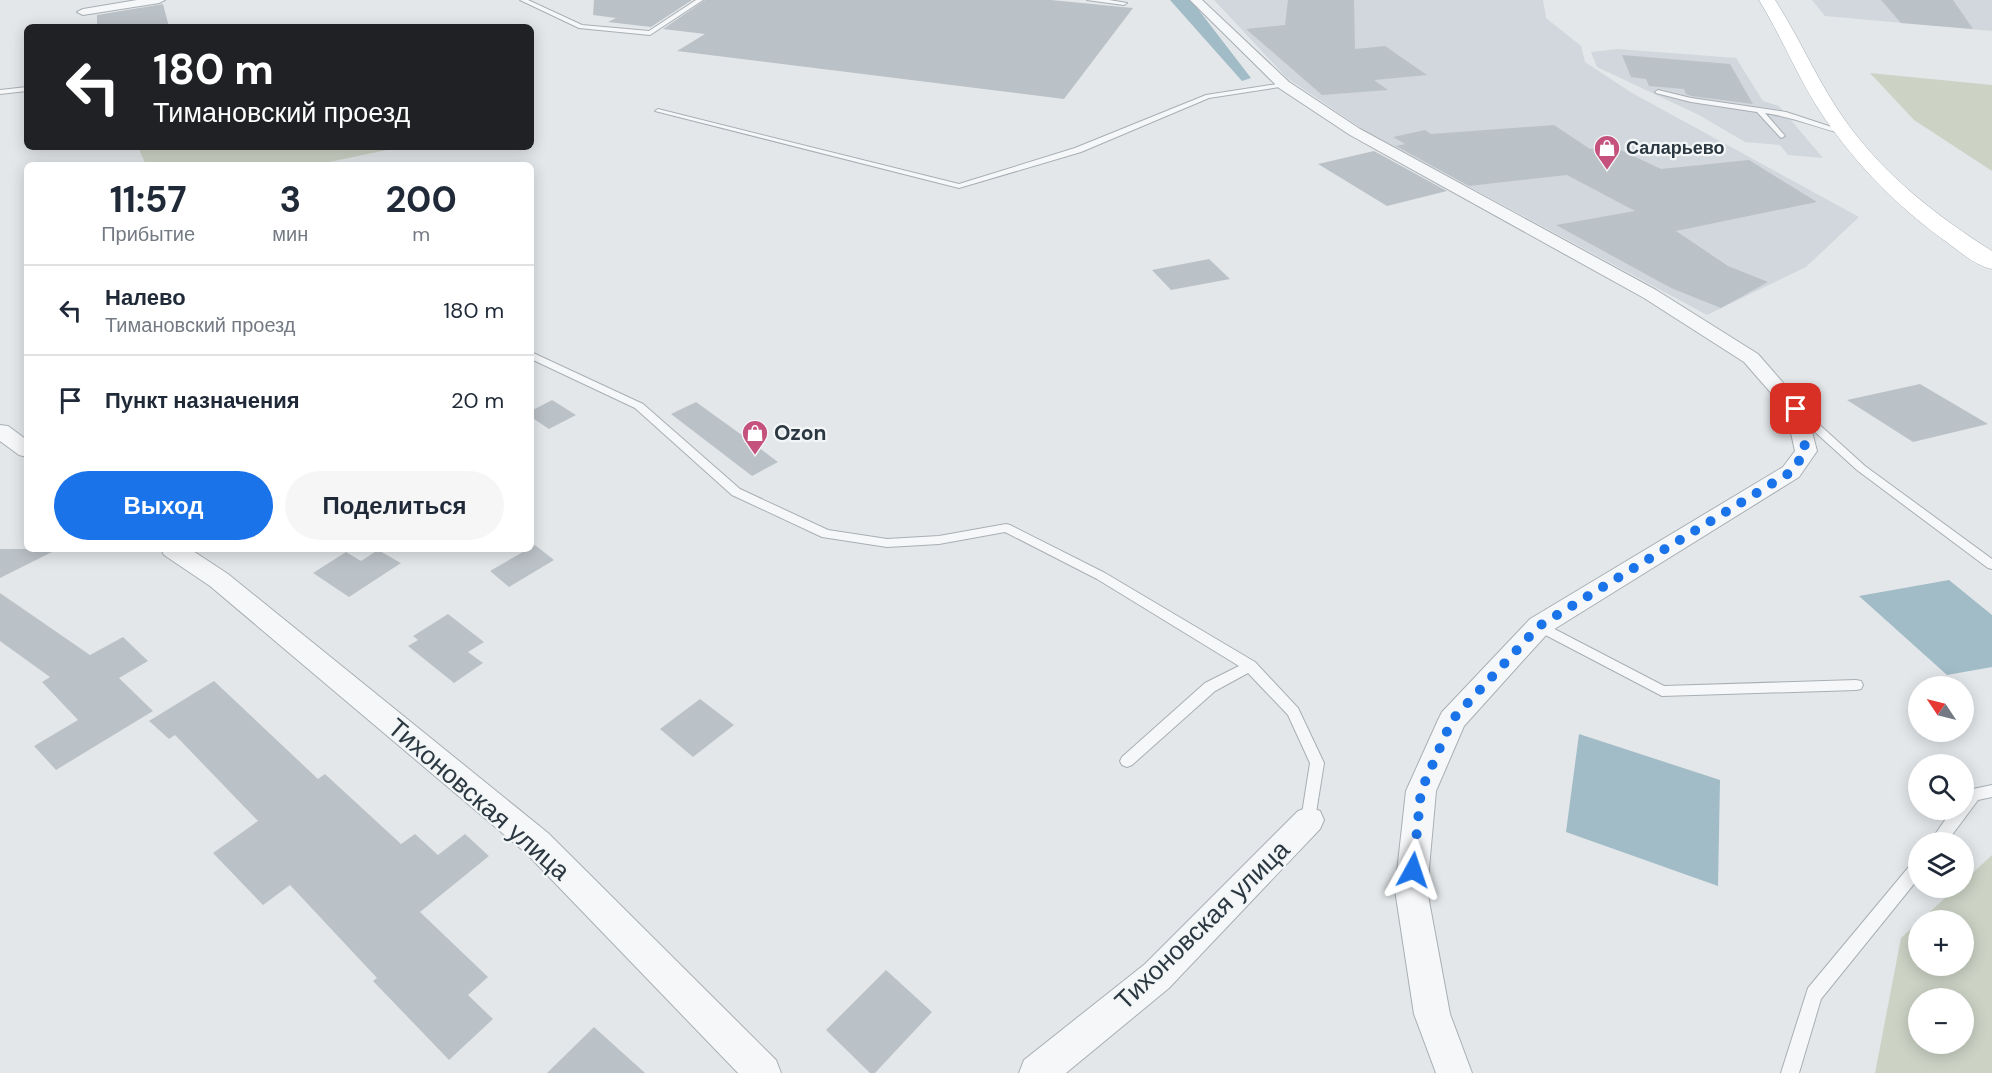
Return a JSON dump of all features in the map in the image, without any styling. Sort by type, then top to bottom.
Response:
[{"type":"main road","points":[[1767,0],[1843,132],[1886,181],[1992,262]]},
{"type":"street","points":[[83,12],[159,0]]},
{"type":"street","points":[[1196,0],[1284,85],[1355,132],[1650,294],[1751,358],[1796,409],[1806,451],[1791,472],[1539,626],[1452,720],[1421,791],[1411,890],[1432,1014],[1454,1073]]},
{"type":"street","points":[[0,431],[24,448]]},
{"type":"street","name":"Тихоновская улица","points":[[177,552],[219,580],[537,843],[762,1073]]},
{"type":"street","name":"Тихоновская улица","points":[[1037,1073],[1157,976],[1309,820]]},
{"type":"lane","points":[[523,0],[581,27],[650,33],[700,0]]},
{"type":"lane","points":[[1090,0],[1124,3]]},
{"type":"lane","points":[[658,111],[959,186],[1078,150],[1208,96],[1284,85]]},
{"type":"lane","points":[[0,92],[24,89]]},
{"type":"lane","points":[[1658,92],[1691,100],[1786,114],[1843,132]]},
{"type":"lane","points":[[1760,110],[1781,136]]},
{"type":"lane","points":[[534,356],[639,406],[736,492],[825,534],[887,543],[939,540],[1006,528],[1101,576],[1250,666],[1293,712],[1317,763],[1309,820]]},
{"type":"lane","points":[[1796,409],[1861,468],[1992,565]]},
{"type":"lane","points":[[1539,626],[1662,691],[1856,685]]},
{"type":"lane","points":[[1127,761],[1210,687],[1250,666]]},
{"type":"lane","points":[[1974,794],[1992,791]]},
{"type":"lane","points":[[1790,1073],[1814,994],[1908,879]]},
{"type":"shaded area","name":"Саларьево","points":[[1214,0],[1543,0],[1546,18],[1581,46],[1585,62],[1632,93],[1859,217],[1806,267],[1707,315],[1364,130],[1287,78]]},
{"type":"shaded area","points":[[1812,0],[1992,0],[1992,31],[1825,16]]},
{"type":"shaded area","points":[[1618,49],[1736,58],[1763,101],[1779,106],[1823,158],[1788,155],[1780,145],[1745,142],[1699,115],[1597,67],[1591,52]]},
{"type":"shaded area","points":[[1870,73],[1992,85],[1992,171],[1914,120]]},
{"type":"shaded area","points":[[139,150],[387,150],[329,162],[145,162]]},
{"type":"shaded area","points":[[1992,855],[1992,1073],[1875,1073],[1901,938],[1908,931],[1908,976],[1974,976],[1974,910],[1932,910],[1945,898],[1974,898],[1974,872]]},
{"type":"water","points":[[1170,0],[1191,0],[1251,78],[1242,81]]},
{"type":"water","points":[[1949,580],[1992,615],[1992,667],[1947,675],[1859,596]]},
{"type":"water","points":[[1579,734],[1720,780],[1718,886],[1566,832]]},
{"type":"building","points":[[594,0],[692,0],[651,27],[608,22],[616,18],[593,15]]},
{"type":"building","points":[[705,0],[1051,0],[1133,8],[1064,99],[677,51],[705,34],[663,29]]},
{"type":"building","points":[[1288,0],[1354,0],[1355,49],[1385,46],[1427,75],[1374,80],[1388,90],[1322,95],[1246,29],[1285,25]]},
{"type":"building","points":[[1881,0],[1953,0],[1973,29],[1901,23]]},
{"type":"building","points":[[163,4],[168,24],[97,24],[97,15]]},
{"type":"building","points":[[1622,55],[1730,64],[1753,104],[1691,96],[1686,94],[1684,89],[1649,86],[1646,79],[1631,77]]},
{"type":"building","points":[[1554,125],[1590,149],[1610,145],[1661,169],[1749,160],[1817,202],[1676,231],[1728,266],[1768,282],[1721,308],[1671,288],[1556,225],[1635,211],[1567,175],[1469,186],[1396,146],[1405,144],[1393,137],[1425,130],[1431,134]]},
{"type":"building","points":[[1374,151],[1447,191],[1387,206],[1318,164]]},
{"type":"building","points":[[1209,259],[1230,279],[1171,290],[1152,270]]},
{"type":"building","points":[[1920,384],[1988,424],[1913,442],[1847,400]]},
{"type":"building","points":[[552,400],[576,415],[549,429],[534,419],[534,409]]},
{"type":"building","points":[[696,402],[778,462],[752,476],[671,414]]},
{"type":"building","points":[[534,546],[554,560],[509,587],[490,571],[523,552],[534,552]]},
{"type":"building","points":[[0,549],[52,552],[0,578]]},
{"type":"building","points":[[346,552],[361,561],[375,552],[382,552],[401,563],[349,597],[313,573]]},
{"type":"building","points":[[0,593],[90,655],[123,637],[148,661],[119,678],[153,711],[56,770],[34,746],[78,720],[42,682],[50,677],[0,641]]},
{"type":"building","points":[[448,614],[484,642],[468,652],[483,663],[454,683],[408,646],[418,640],[413,636]]},
{"type":"building","points":[[214,681],[318,779],[325,774],[401,844],[415,834],[438,855],[465,834],[489,856],[420,912],[488,977],[468,995],[493,1019],[449,1060],[373,981],[377,978],[290,885],[263,905],[213,853],[258,821],[175,735],[169,739],[149,721]]},
{"type":"building","points":[[700,699],[734,725],[693,757],[660,729]]},
{"type":"building","points":[[886,970],[932,1012],[875,1073],[870,1073],[826,1030]]},
{"type":"building","points":[[594,1027],[645,1073],[547,1073]]},
{"type":"place","name":"Саларьево","points":[[1607,171]]},
{"type":"place","name":"Ozon","points":[[755,456]]},
{"type":"route","points":[[1413,870],[1421,791],[1452,720],[1539,626],[1791,472],[1806,451],[1796,409]]}]
